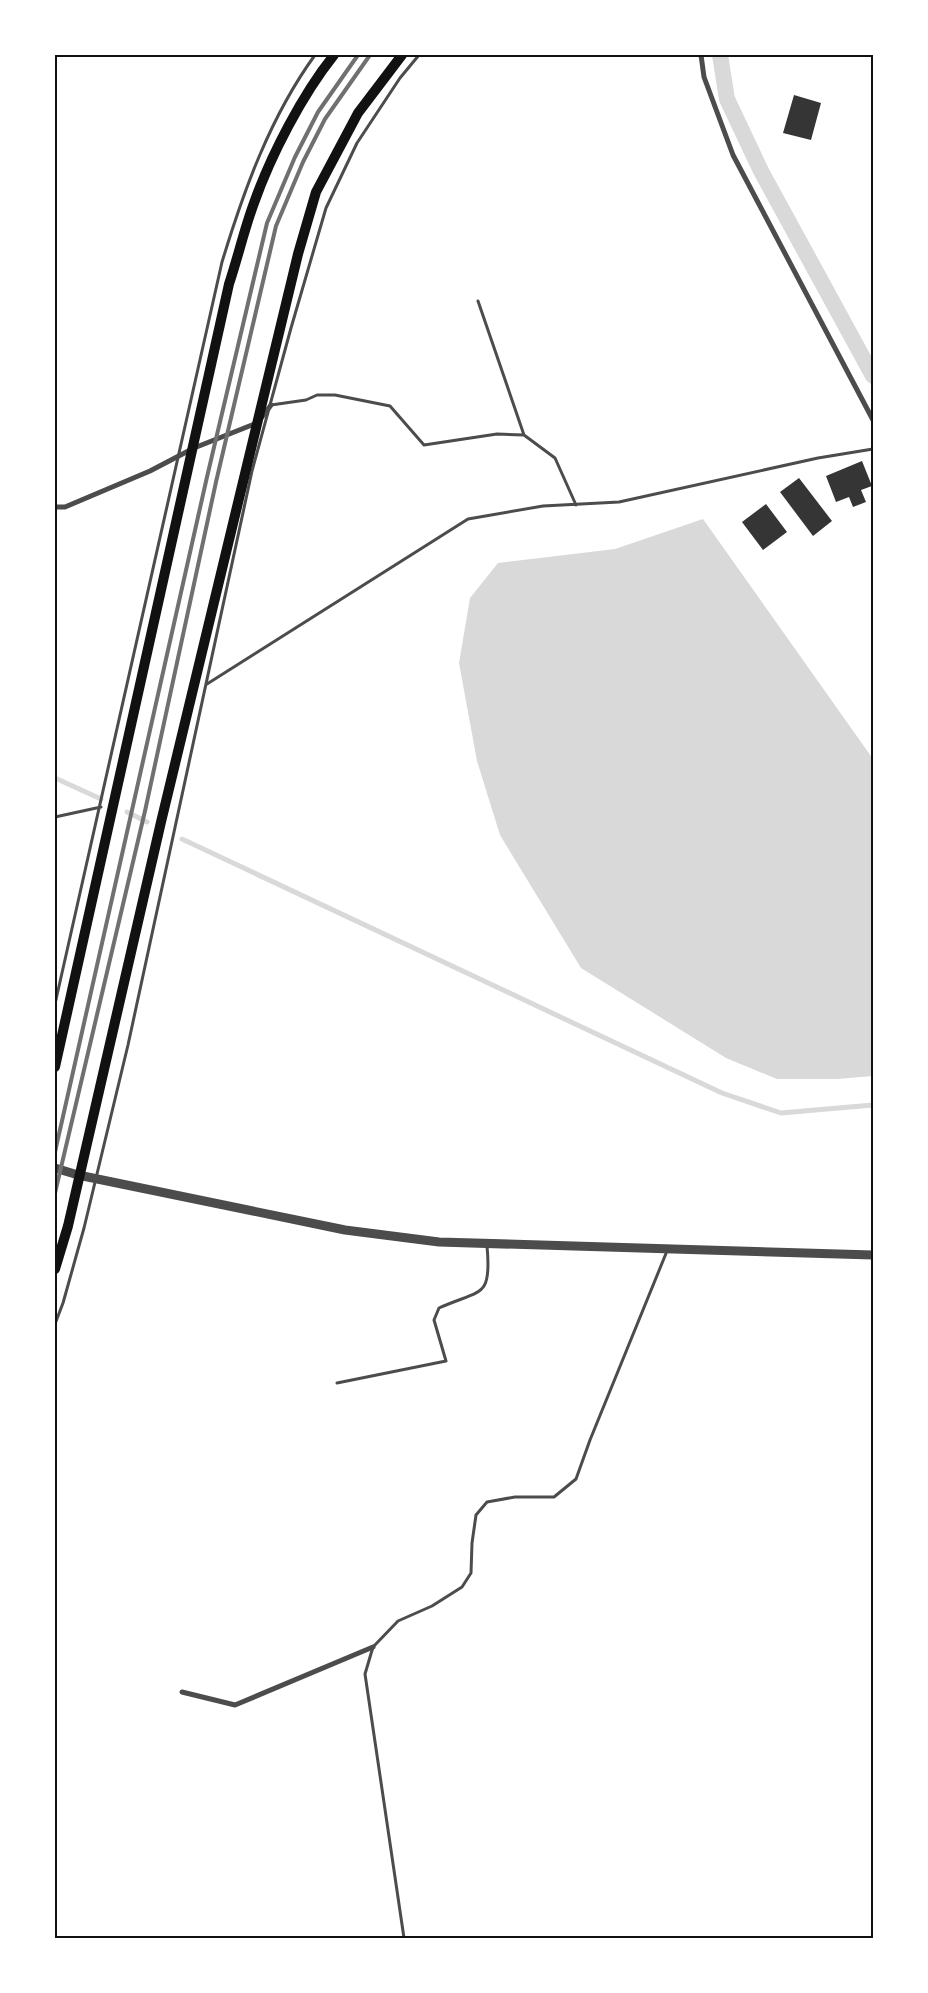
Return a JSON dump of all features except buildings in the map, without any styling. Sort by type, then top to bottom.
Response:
[{"type":"main road","points":[[55,1269],[68,1226],[78,1175],[298,254],[316,192],[358,113],[402,55]]},
{"type":"main road","points":[[55,1067],[230,284],[254,202],[308,92],[332,58]]},
{"type":"street","points":[[701,55],[704,77],[733,155],[873,420]]},
{"type":"street","points":[[55,507],[65,507],[150,471],[194,448],[256,424],[271,405]]},
{"type":"street","points":[[55,1168],[78,1175],[346,1230],[439,1242],[873,1255]]},
{"type":"street","points":[[182,1692],[235,1705],[372,1647]]},
{"type":"lane","points":[[55,1004],[101,807],[177,457],[222,262],[239,206],[269,132],[315,55]]},
{"type":"lane","points":[[55,1324],[63,1303],[128,1045],[252,471],[326,208],[356,143],[400,78],[419,55]]},
{"type":"lane","points":[[478,301],[524,435]]},
{"type":"lane","points":[[271,405],[326,395],[359,398],[390,406],[424,444],[497,434],[524,435],[555,458],[576,505]]},
{"type":"lane","points":[[207,684],[468,519],[543,506],[619,502],[818,458],[873,449]]},
{"type":"lane","points":[[55,817],[101,807]]},
{"type":"lane","points":[[337,1383],[446,1361],[434,1320],[439,1308],[481,1292],[486,1284],[489,1272],[487,1244]]},
{"type":"lane","points":[[404,1938],[366,1684],[366,1674],[372,1647],[398,1621],[432,1606],[462,1588],[471,1574],[472,1543],[476,1515],[487,1502],[515,1498],[554,1497],[576,1480],[590,1440],[667,1250]]},
{"type":"shaded area","points":[[703,519],[873,759],[873,1076],[837,1079],[777,1079],[726,1058],[581,968],[500,835],[477,761],[459,663],[470,598],[498,563],[615,549]]},
{"type":"waterway","points":[[720,55],[727,99],[761,171],[873,376]]},
{"type":"waterway","points":[[55,778],[101,799]]},
{"type":"waterway","points":[[127,812],[147,822]]},
{"type":"waterway","points":[[182,839],[722,1093],[781,1113],[873,1105]]},
{"type":"railway","points":[[55,1152],[207,477],[267,223],[295,157],[318,112],[358,55]]},
{"type":"railway","points":[[55,1193],[145,811],[216,482],[276,226],[303,162],[325,119],[370,55]]}]
